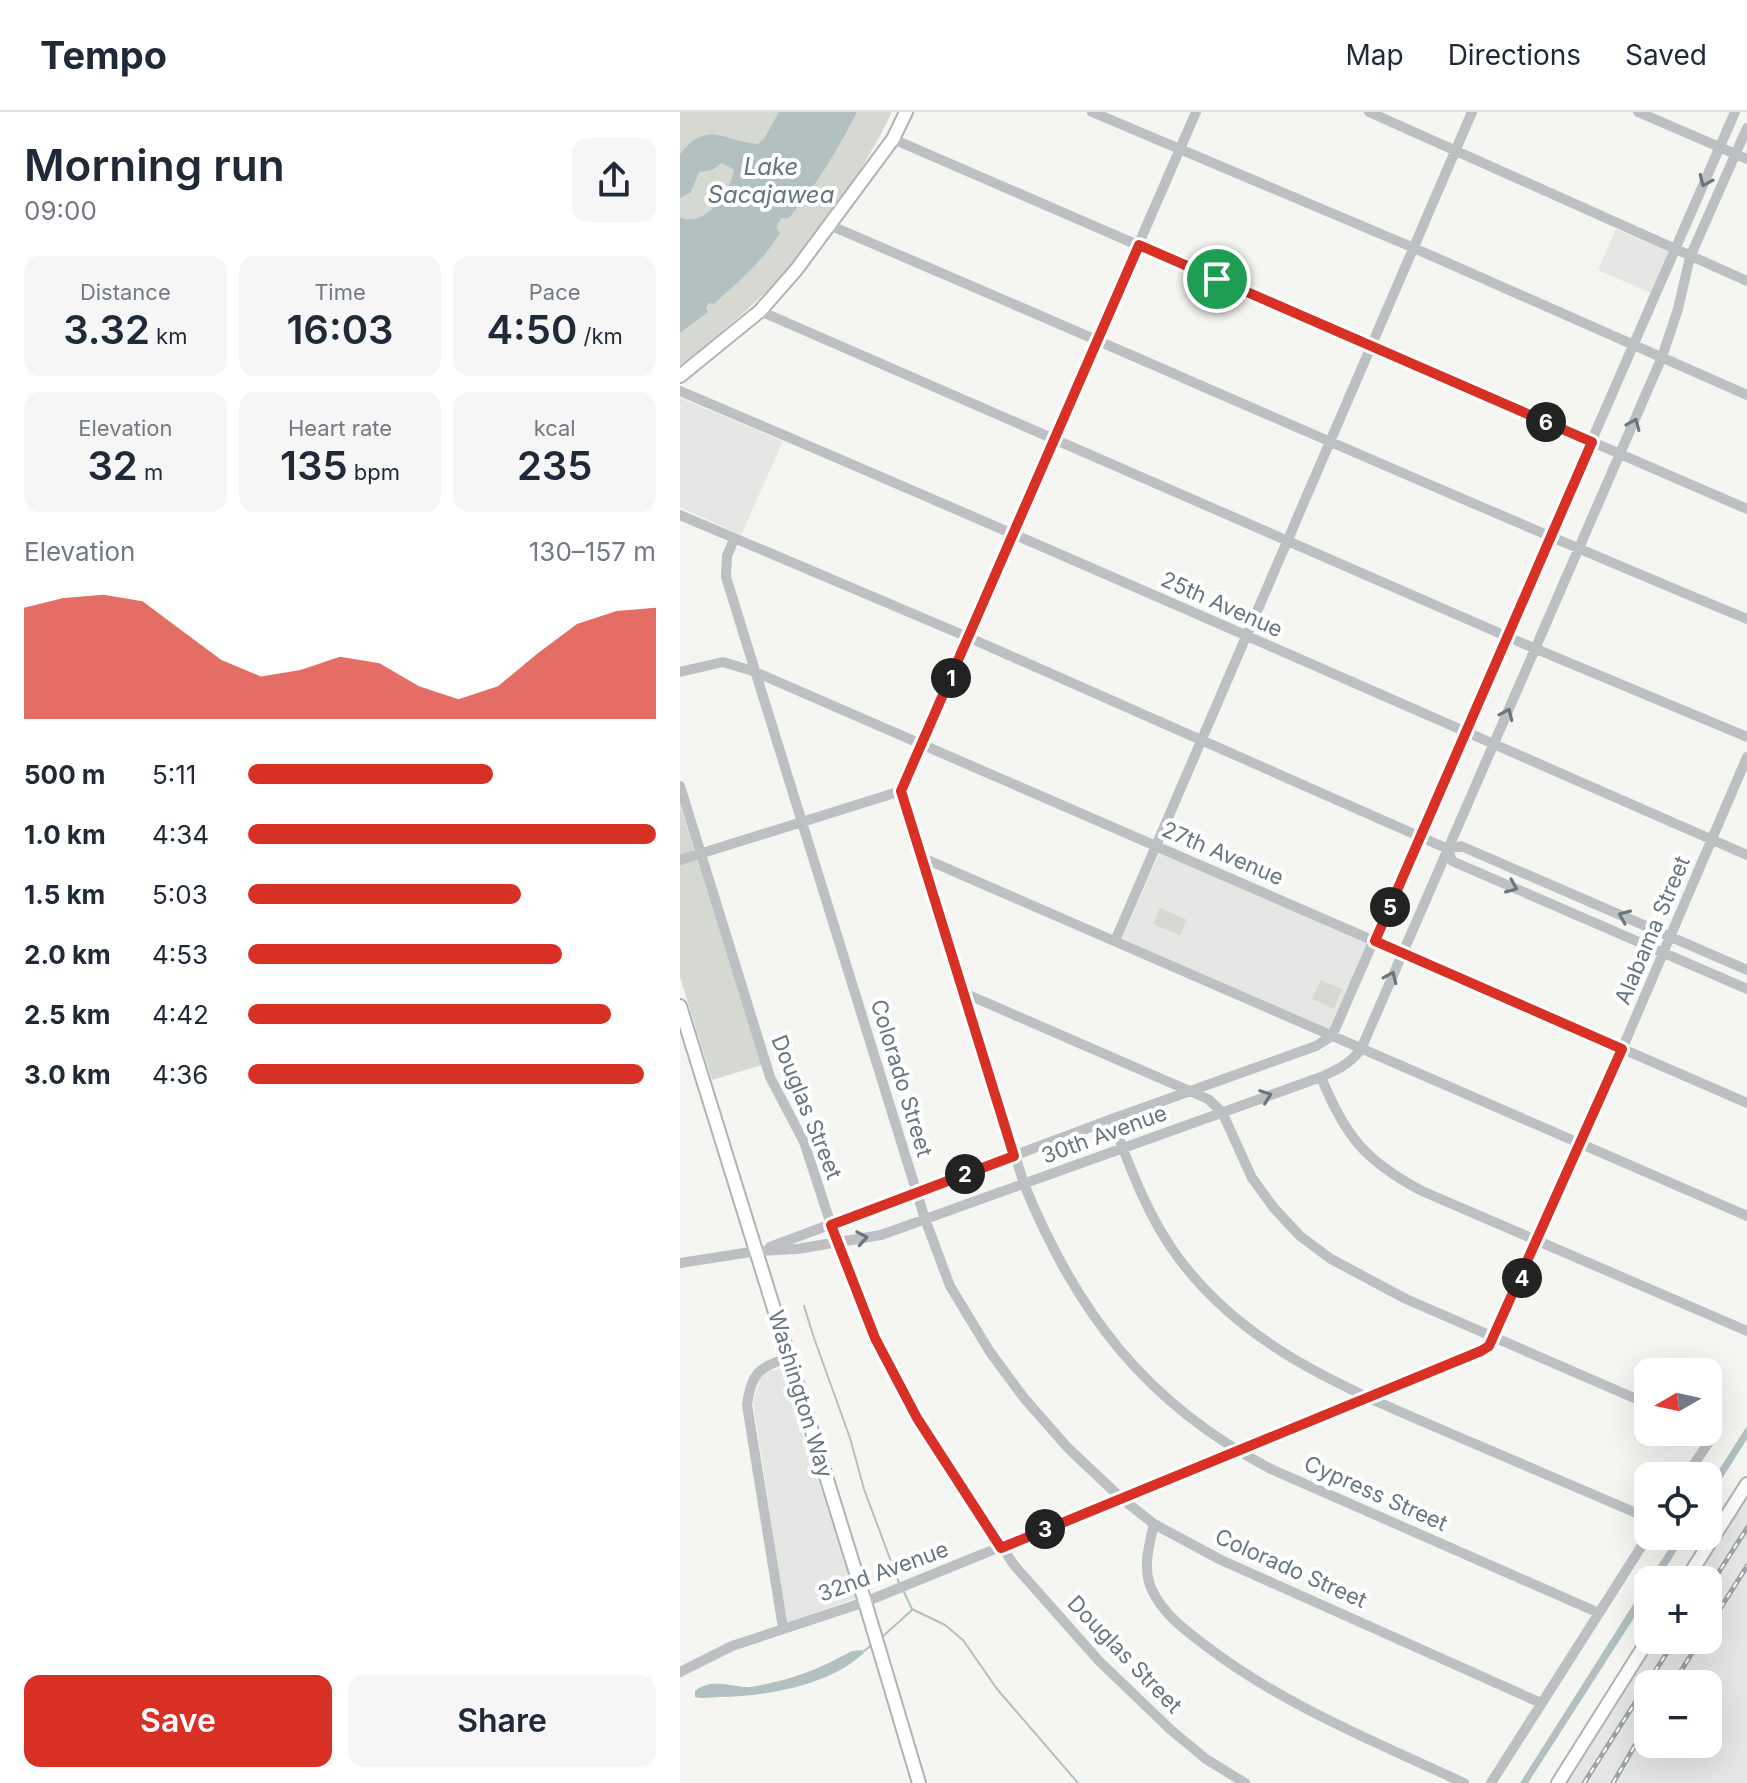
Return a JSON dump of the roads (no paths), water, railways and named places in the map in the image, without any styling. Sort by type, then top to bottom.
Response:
[{"type":"main road","points":[[680,376],[760,311],[796,270],[893,139],[906,112]]},
{"type":"main road","name":"Washington Way","points":[[680,1006],[919,1783]]},
{"type":"main road","points":[[1695,1566],[1747,1484]]},
{"type":"main road","points":[[1558,1783],[1639,1654]]},
{"type":"street","points":[[1092,112],[1414,248],[1747,395]]},
{"type":"street","points":[[680,860],[901,791],[1196,112]]},
{"type":"street","points":[[1369,112],[1747,281]]},
{"type":"street","points":[[1115,941],[1472,112]]},
{"type":"street","points":[[1638,112],[1747,159]]},
{"type":"street","points":[[1332,1036],[1735,112]]},
{"type":"street","points":[[1361,1049],[1662,357],[1678,309],[1690,257],[1747,128]]},
{"type":"street","points":[[893,139],[1747,509]]},
{"type":"street","points":[[829,225],[1550,538],[1747,619]]},
{"type":"street","points":[[760,311],[1536,649],[1747,737]]},
{"type":"street","name":"25th Avenue","points":[[680,391],[1013,532],[1747,855]]},
{"type":"street","points":[[680,515],[970,638],[1448,849],[1461,846],[1747,970]]},
{"type":"street","name":"Colorado Street","points":[[734,539],[724,567],[753,671],[916,1191],[950,1286],[990,1352],[1024,1398],[1068,1448],[1154,1524],[1221,1560],[1541,1703]]},
{"type":"street","name":"27th Avenue","points":[[680,672],[723,662],[753,671],[1747,1103]]},
{"type":"street","name":"Alabama Street","points":[[1495,1337],[1672,937],[1747,757]]},
{"type":"street","name":"Douglas Street","points":[[680,786],[770,1077],[804,1142],[837,1243],[875,1338],[917,1418],[1001,1548],[1099,1661],[1206,1759],[1245,1783]]},
{"type":"street","name":"Cypress Street","points":[[901,791],[1024,1184],[1070,1283],[1121,1352],[1177,1407],[1236,1451],[1599,1613]]},
{"type":"street","points":[[1448,849],[1452,861],[1747,989]]},
{"type":"street","points":[[923,858],[1747,1216]]},
{"type":"street","points":[[964,993],[1208,1099],[1222,1112],[1252,1178],[1274,1208],[1300,1236],[1364,1279],[1634,1398]]},
{"type":"street","name":"30th Avenue","points":[[757,1251],[1316,1046],[1332,1036]]},
{"type":"street","name":"30th Avenue","points":[[680,1263],[881,1235],[1321,1077],[1346,1066],[1361,1049]]},
{"type":"street","points":[[1321,1077],[1337,1115],[1359,1145],[1389,1173],[1422,1191],[1747,1331]]},
{"type":"street","points":[[1112,1119],[1155,1221],[1180,1261],[1247,1329],[1278,1351],[1368,1397],[1634,1512]]},
{"type":"street","name":"32nd Avenue","points":[[680,1669],[732,1646],[865,1602],[1001,1548],[1481,1351],[1495,1337]]},
{"type":"street","points":[[783,1628],[747,1405],[752,1382],[758,1372],[769,1363],[789,1358]]},
{"type":"street","points":[[1154,1524],[1146,1559],[1150,1588],[1169,1617],[1233,1666],[1306,1711],[1464,1783]]},
{"type":"street","points":[[1491,1783],[1639,1550]]},
{"type":"water","name":"Lake Sacajawea","points":[[779,112],[857,112],[808,193],[789,218],[781,218],[776,227],[780,233],[766,253],[714,304],[709,303],[706,307],[708,312],[680,333],[680,217],[689,220],[707,213],[722,198],[734,170],[722,163],[712,170],[699,172],[691,192],[680,198],[680,154],[690,143],[707,135],[758,144]]},
{"type":"water","points":[[1747,1426],[1747,1439],[1722,1479],[1722,1465]]},
{"type":"water","points":[[1668,1550],[1677,1550],[1667,1566],[1658,1566]]},
{"type":"water","points":[[1634,1603],[1634,1618],[1528,1783],[1520,1783]]},
{"type":"water","points":[[862,1650],[864,1653],[833,1674],[796,1687],[757,1694],[695,1697],[695,1691],[706,1685],[751,1687],[815,1669],[852,1651]]},
{"type":"waterway","points":[[804,1306],[850,1438],[864,1489],[899,1583]]},
{"type":"waterway","points":[[904,1592],[912,1609],[945,1625],[963,1640],[997,1689],[1078,1783]]},
{"type":"waterway","points":[[881,1638],[912,1610]]},
{"type":"waterway","points":[[864,1651],[873,1644]]},
{"type":"railway","points":[[1722,1567],[1747,1528]]},
{"type":"railway","points":[[1722,1606],[1747,1566]]},
{"type":"railway","points":[[1584,1783],[1666,1654]]},
{"type":"railway","points":[[1682,1670],[1691,1654]]},
{"type":"railway","points":[[1613,1783],[1634,1747]]}]
